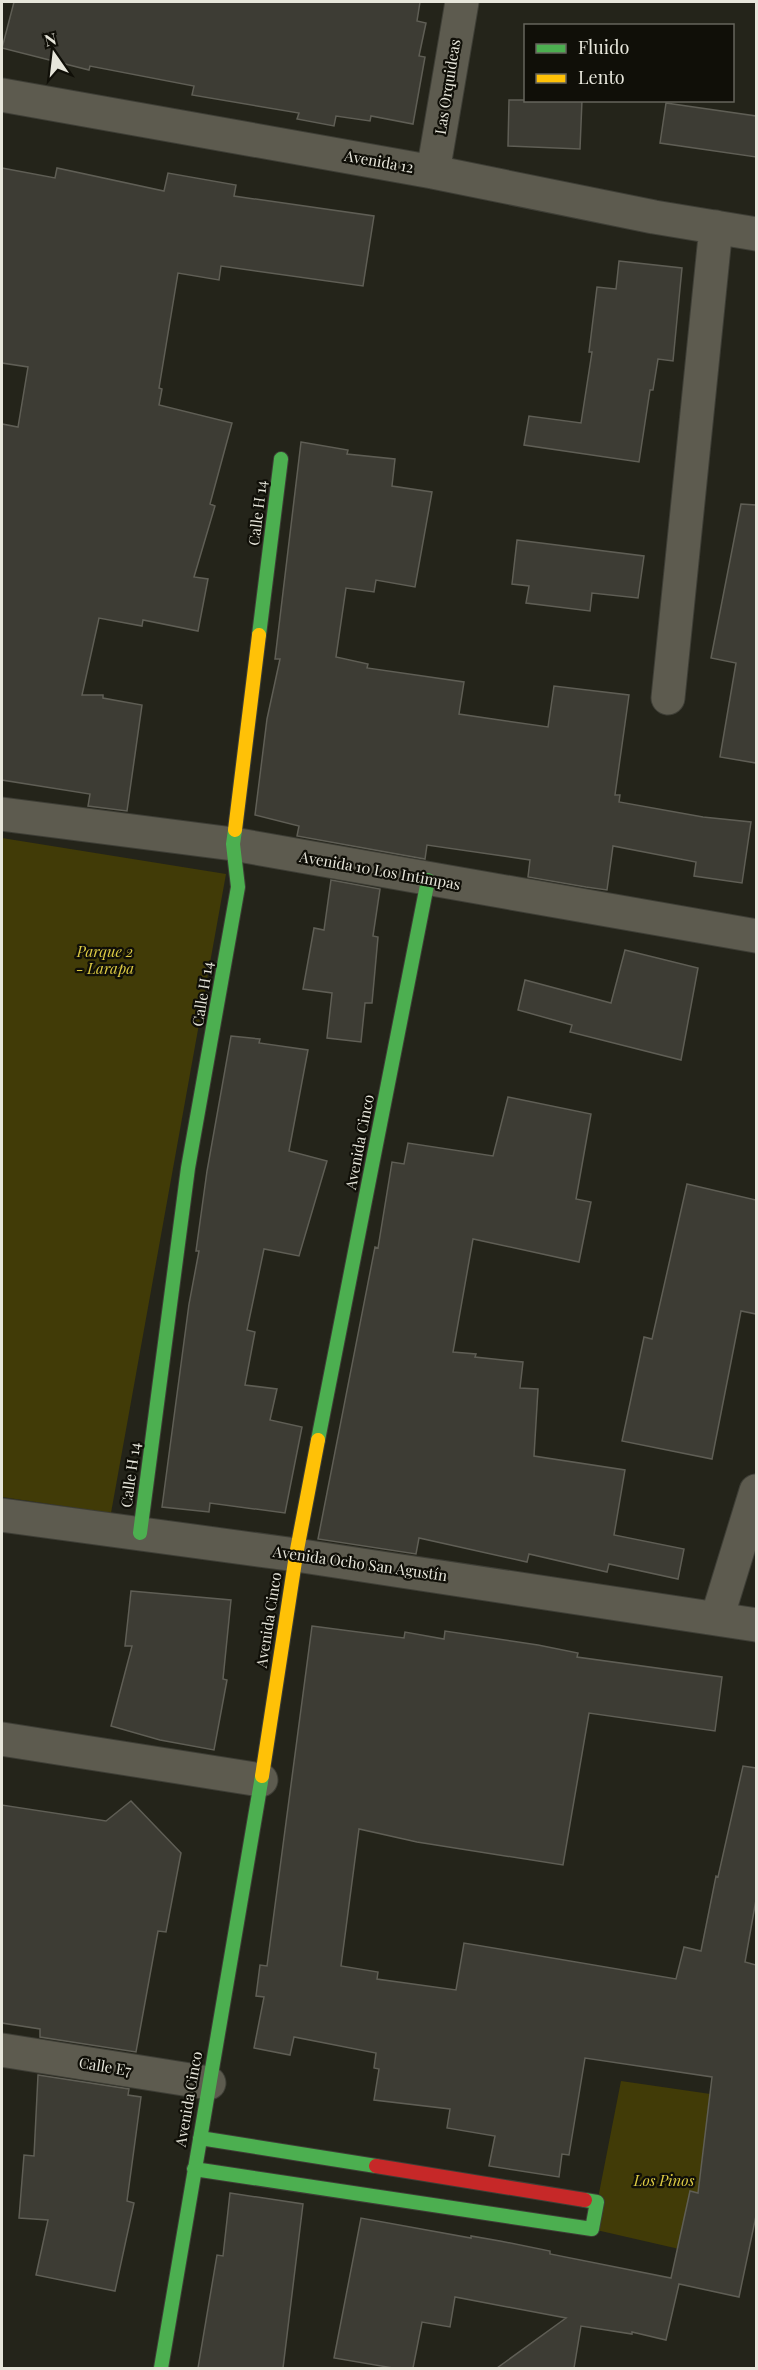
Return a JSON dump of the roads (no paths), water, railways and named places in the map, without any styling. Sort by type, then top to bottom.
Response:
[{"type":"street","name":"Las Orquideas","points":[[434,172],[462,2]]},
{"type":"street","name":"Avenida 12","points":[[2,95],[434,172],[756,234]]},
{"type":"street","points":[[668,698],[716,227]]},
{"type":"street","name":"Calle H 14","points":[[140,1533],[188,1168],[238,887],[233,844],[281,459]]},
{"type":"street","name":"Avenida 10 Los Intimpas","points":[[2,814],[233,844],[756,936]]},
{"type":"street","name":"Avenida Cinco","points":[[161,2368],[261,1780],[296,1555],[428,880]]},
{"type":"street","points":[[717,1618],[756,1491]]},
{"type":"street","name":"Avenida Ocho San Agustín","points":[[2,1515],[296,1555],[756,1625]]},
{"type":"street","points":[[2,1739],[261,1780]]},
{"type":"street","name":"Calle E7","points":[[2,2050],[208,2083]]},
{"type":"street","points":[[194,2169],[592,2229],[597,2202],[200,2138]]},
{"type":"park label","name":"Parque 2 - Larapa","points":[[105,960]]},
{"type":"park label","name":"Los Pinos","points":[[664,2181]]}]
